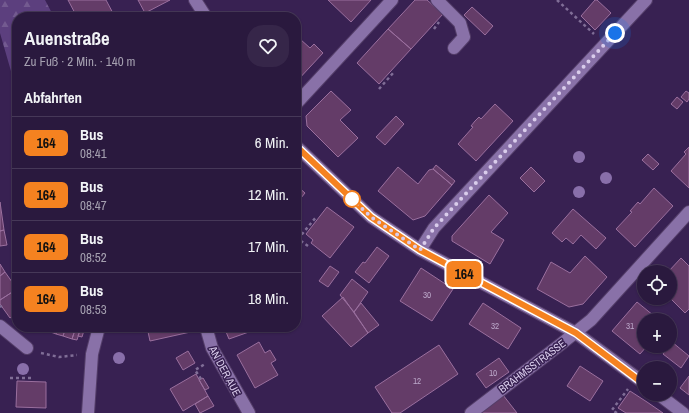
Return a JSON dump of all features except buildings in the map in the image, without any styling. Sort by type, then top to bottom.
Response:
[{"type":"street","points":[[195,0],[203,12]]},
{"type":"street","points":[[301,99],[392,0]]},
{"type":"street","points":[[437,0],[460,23],[464,37],[454,48]]},
{"type":"street","points":[[420,250],[434,228],[646,0]]},
{"type":"street","points":[[301,151],[371,217],[420,250],[576,333],[637,379]]},
{"type":"street","name":"BRAHMSSTRASSE","points":[[471,413],[591,320],[689,212]]},
{"type":"street","points":[[0,326],[28,348]]},
{"type":"street","points":[[88,413],[92,354],[98,332]]},
{"type":"street","name":"AN DER AUE","points":[[207,332],[212,348],[249,413]]},
{"type":"street","points":[[667,401],[683,413]]},
{"type":"path","points":[[557,0],[606,43]]},
{"type":"path","points":[[379,89],[394,72]]},
{"type":"path","points":[[301,235],[317,216]]},
{"type":"path","points":[[301,241],[308,246]]},
{"type":"path","points":[[42,353],[59,357],[75,355]]},
{"type":"path","points":[[201,379],[195,370],[204,365]]},
{"type":"path","points":[[10,378],[33,378]]},
{"type":"path","points":[[617,413],[612,410],[629,386]]},
{"type":"green space","points":[[0,0],[45,0],[51,12],[12,12],[12,75],[0,33]]},
{"type":"bus line","name":"164","points":[[301,151],[371,217],[420,250],[576,333],[637,379]]},
{"type":"route","points":[[352,199],[371,217],[420,250],[434,228],[615,33]]}]
